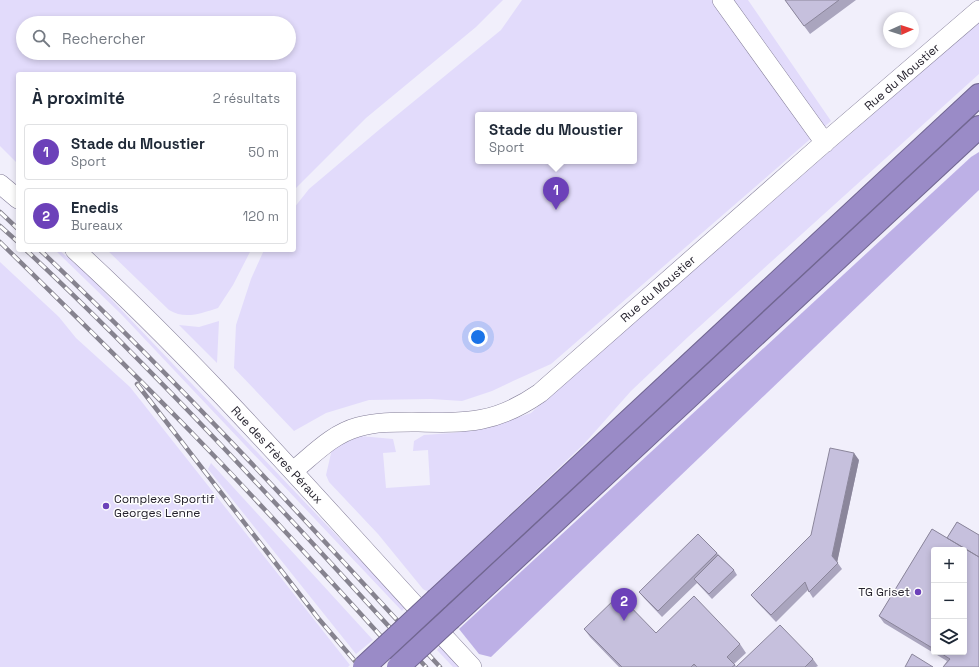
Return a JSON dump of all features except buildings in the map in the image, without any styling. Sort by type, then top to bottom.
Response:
[{"type":"highway","points":[[364,667],[979,95]]},
{"type":"highway","points":[[398,667],[979,127]]},
{"type":"street","points":[[722,0],[825,143]]},
{"type":"street","name":"Rue du Moustier","points":[[293,471],[329,441],[344,432],[357,427],[384,422],[472,422],[505,413],[540,393],[979,10]]},
{"type":"street","points":[[0,184],[16,197]]},
{"type":"street","name":"Rue des Frères Péraux","points":[[77,252],[159,330],[293,471],[391,581],[472,667]]},
{"type":"shaded area","points":[[0,0],[503,0],[476,27],[366,118],[296,188],[296,72],[16,72],[16,162],[0,146]]},
{"type":"shaded area","points":[[522,0],[748,0],[831,121],[551,364],[492,391],[462,401],[431,399],[369,400],[326,413],[294,431],[234,368],[236,325],[251,279],[263,252],[296,252],[296,205],[309,189],[501,30]]},
{"type":"shaded area","points":[[979,22],[979,74],[689,336],[631,391],[584,444],[428,592],[423,589],[378,534],[329,482],[326,475],[332,449],[360,436],[393,439],[396,452],[383,453],[386,488],[430,485],[428,450],[413,451],[414,441],[424,435],[486,428],[531,413],[563,383]]},
{"type":"shaded area","points":[[979,152],[979,190],[491,657],[479,654],[459,629],[971,157]]},
{"type":"shaded area","points":[[57,252],[61,252],[89,276],[405,607],[402,611],[122,315]]},
{"type":"shaded area","points":[[109,252],[250,252],[233,285],[218,308],[194,315],[181,315],[169,310]]},
{"type":"shaded area","name":"Complexe Sportif Georges Lenne","points":[[0,262],[59,317],[76,338],[130,387],[350,665],[348,667],[0,667]]},
{"type":"shaded area","points":[[219,321],[217,363],[179,325],[199,327]]},
{"type":"shaded area","points":[[211,463],[373,640],[356,654],[208,469]]},
{"type":"shaded area","points":[[440,646],[460,667],[453,667],[437,650]]},
{"type":"railway","points":[[0,212],[16,227]]},
{"type":"railway","points":[[0,226],[16,240]]},
{"type":"railway","points":[[0,242],[221,463],[409,667]]},
{"type":"railway","points":[[28,252],[130,351],[230,455],[426,667]]},
{"type":"railway","points":[[42,252],[143,351],[244,455],[440,667]]},
{"type":"railway","points":[[137,384],[318,618],[360,667]]},
{"type":"place","name":"Stade du Moustier","points":[[556,210]]},
{"type":"place","name":"Complexe Sportif Georges Lenne","points":[[106,506]]},
{"type":"place","name":"TG Griset","points":[[918,592]]},
{"type":"place","name":"Enedis","points":[[624,621]]}]
